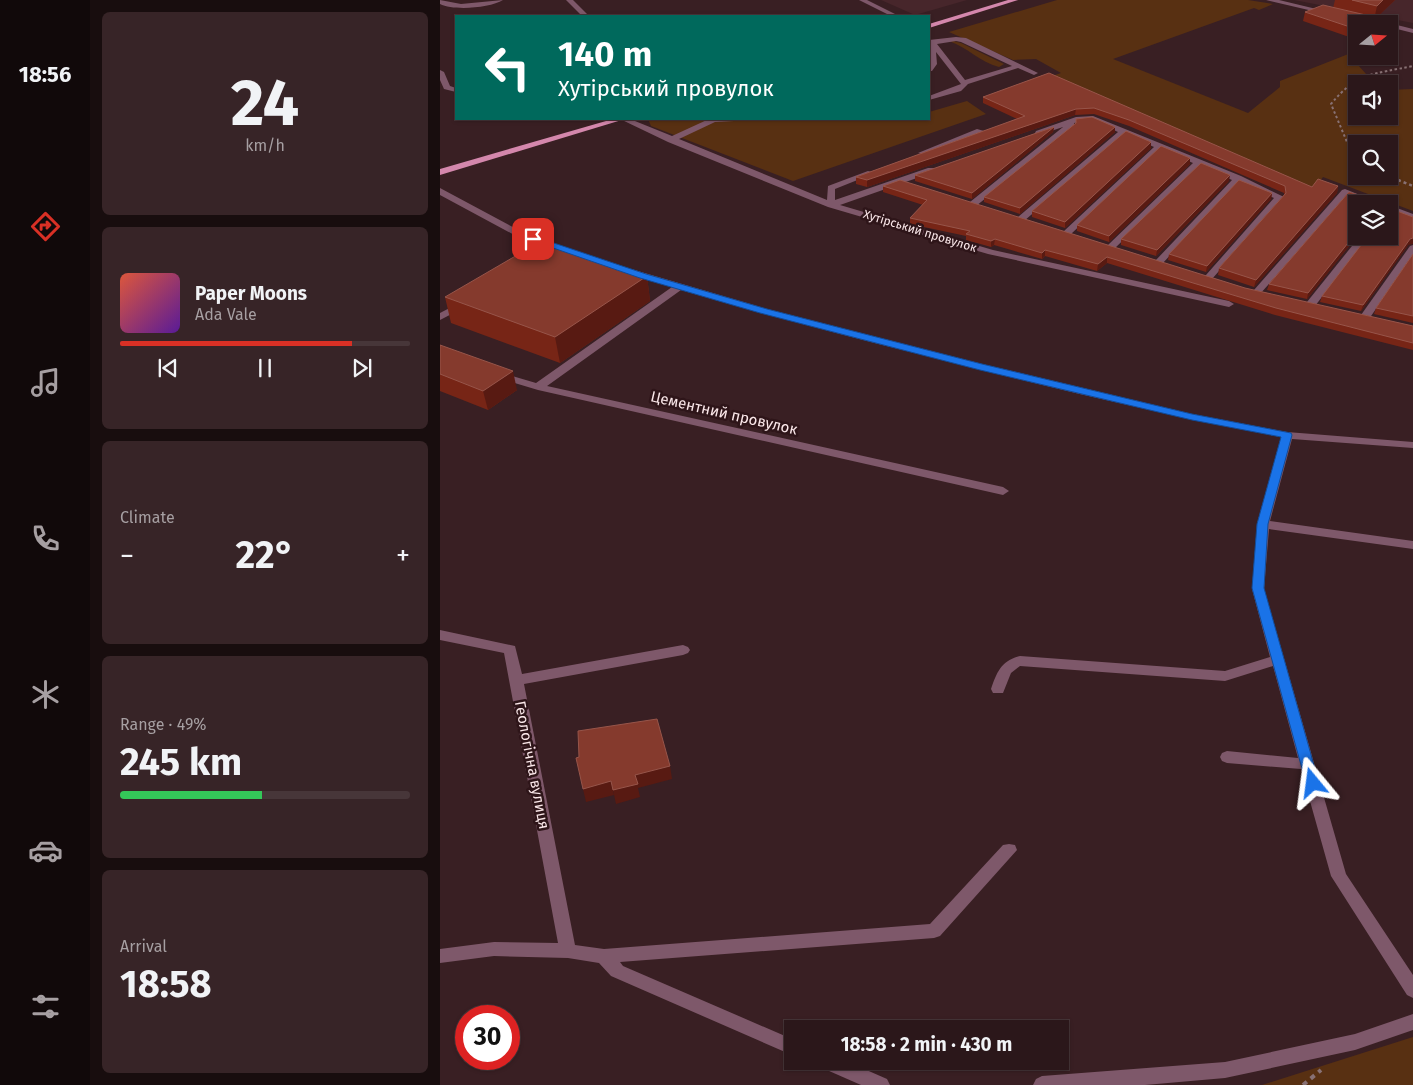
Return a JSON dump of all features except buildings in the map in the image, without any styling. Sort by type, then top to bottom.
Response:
[{"type":"main road","points":[[930,26],[1015,0]]},
{"type":"main road","points":[[440,172],[619,120]]},
{"type":"street","points":[[440,1],[444,5],[460,6],[500,0]]},
{"type":"street","points":[[569,0],[585,15]]},
{"type":"street","points":[[862,0],[894,15]]},
{"type":"street","points":[[1269,0],[1335,14]]},
{"type":"street","points":[[1344,16],[1348,17]]},
{"type":"street","points":[[1398,28],[1413,31]]},
{"type":"street","points":[[930,38],[960,39],[1034,73]]},
{"type":"street","points":[[930,38],[933,64],[930,68]]},
{"type":"street","points":[[930,38],[965,83]]},
{"type":"street","points":[[930,98],[962,88],[965,83],[1018,66]]},
{"type":"street","points":[[440,72],[447,87],[455,90]]},
{"type":"street","points":[[1032,135],[1079,119],[1093,118],[1280,197],[1208,277]]},
{"type":"street","points":[[973,203],[1079,119]]},
{"type":"street","name":"Хутірський провулок","points":[[624,120],[831,205],[991,252],[1229,304]]},
{"type":"street","points":[[671,140],[713,120]]},
{"type":"street","points":[[1022,219],[1125,130]]},
{"type":"street","points":[[910,158],[980,131]]},
{"type":"street","points":[[1067,233],[1160,145]]},
{"type":"street","points":[[1110,247],[1199,162]]},
{"type":"street","points":[[884,168],[831,188],[831,205],[937,168]]},
{"type":"street","points":[[1159,262],[1238,178]]},
{"type":"street","points":[[900,181],[918,187]]},
{"type":"street","points":[[440,192],[542,246],[562,249]]},
{"type":"street","points":[[1257,292],[1345,192],[1353,195]]},
{"type":"street","points":[[1398,211],[1413,217]]},
{"type":"street","points":[[1311,304],[1357,245]]},
{"type":"street","points":[[1365,317],[1413,248]]},
{"type":"street","points":[[625,270],[763,311],[980,367],[1192,417],[1287,435],[1413,445]]},
{"type":"street","points":[[538,387],[679,286]]},
{"type":"street","points":[[440,317],[474,298]]},
{"type":"street","name":"Цементний провулок","points":[[485,371],[538,387],[1004,491]]},
{"type":"street","points":[[1287,435],[1263,524],[1258,588],[1339,876],[1413,990]]},
{"type":"street","points":[[1263,524],[1413,545]]},
{"type":"street","name":"Геологічна вулиця","points":[[440,635],[510,649],[568,951]]},
{"type":"street","points":[[516,680],[683,650]]},
{"type":"street","points":[[998,689],[1005,668],[1014,662],[1020,661],[1225,676],[1277,660]]},
{"type":"street","points":[[1227,758],[1307,764]]},
{"type":"street","points":[[440,956],[494,949],[568,951],[604,956],[934,931],[1009,850]]},
{"type":"street","points":[[604,956],[617,971],[784,1043]]},
{"type":"street","points":[[1042,1085],[1226,1070],[1355,1042],[1413,1022]]},
{"type":"street","points":[[847,1070],[881,1085]]},
{"type":"path","points":[[1348,143],[1331,104],[1342,88],[1356,78],[1413,66]]},
{"type":"path","points":[[1398,180],[1413,186]]},
{"type":"shaded area","points":[[881,0],[967,0],[915,15]]},
{"type":"shaded area","points":[[1057,0],[1248,0],[1273,4],[1259,10],[1254,8],[1113,59],[1248,113],[1280,87],[1280,81],[1348,54],[1348,65],[1358,65],[1367,75],[1348,75],[1348,125],[1398,125],[1398,90],[1413,89],[1413,211],[1398,205],[1398,195],[1371,195],[1323,177],[1311,194],[1046,78],[1061,73],[1036,59],[1013,60],[949,32]]},
{"type":"shaded area","points":[[1294,0],[1413,0],[1413,23],[1398,20],[1398,15],[1372,15]]},
{"type":"shaded area","points":[[950,40],[961,43],[1004,64],[999,67],[992,65]]},
{"type":"shaded area","points":[[967,101],[986,114],[793,181],[651,126],[648,120],[930,120],[930,112]]},
{"type":"shaded area","points":[[1413,1037],[1413,1085],[1262,1085]]},
{"type":"route","points":[[533,239],[643,276],[763,311],[980,367],[1192,417],[1287,435],[1263,524],[1258,588],[1313,783]]}]
